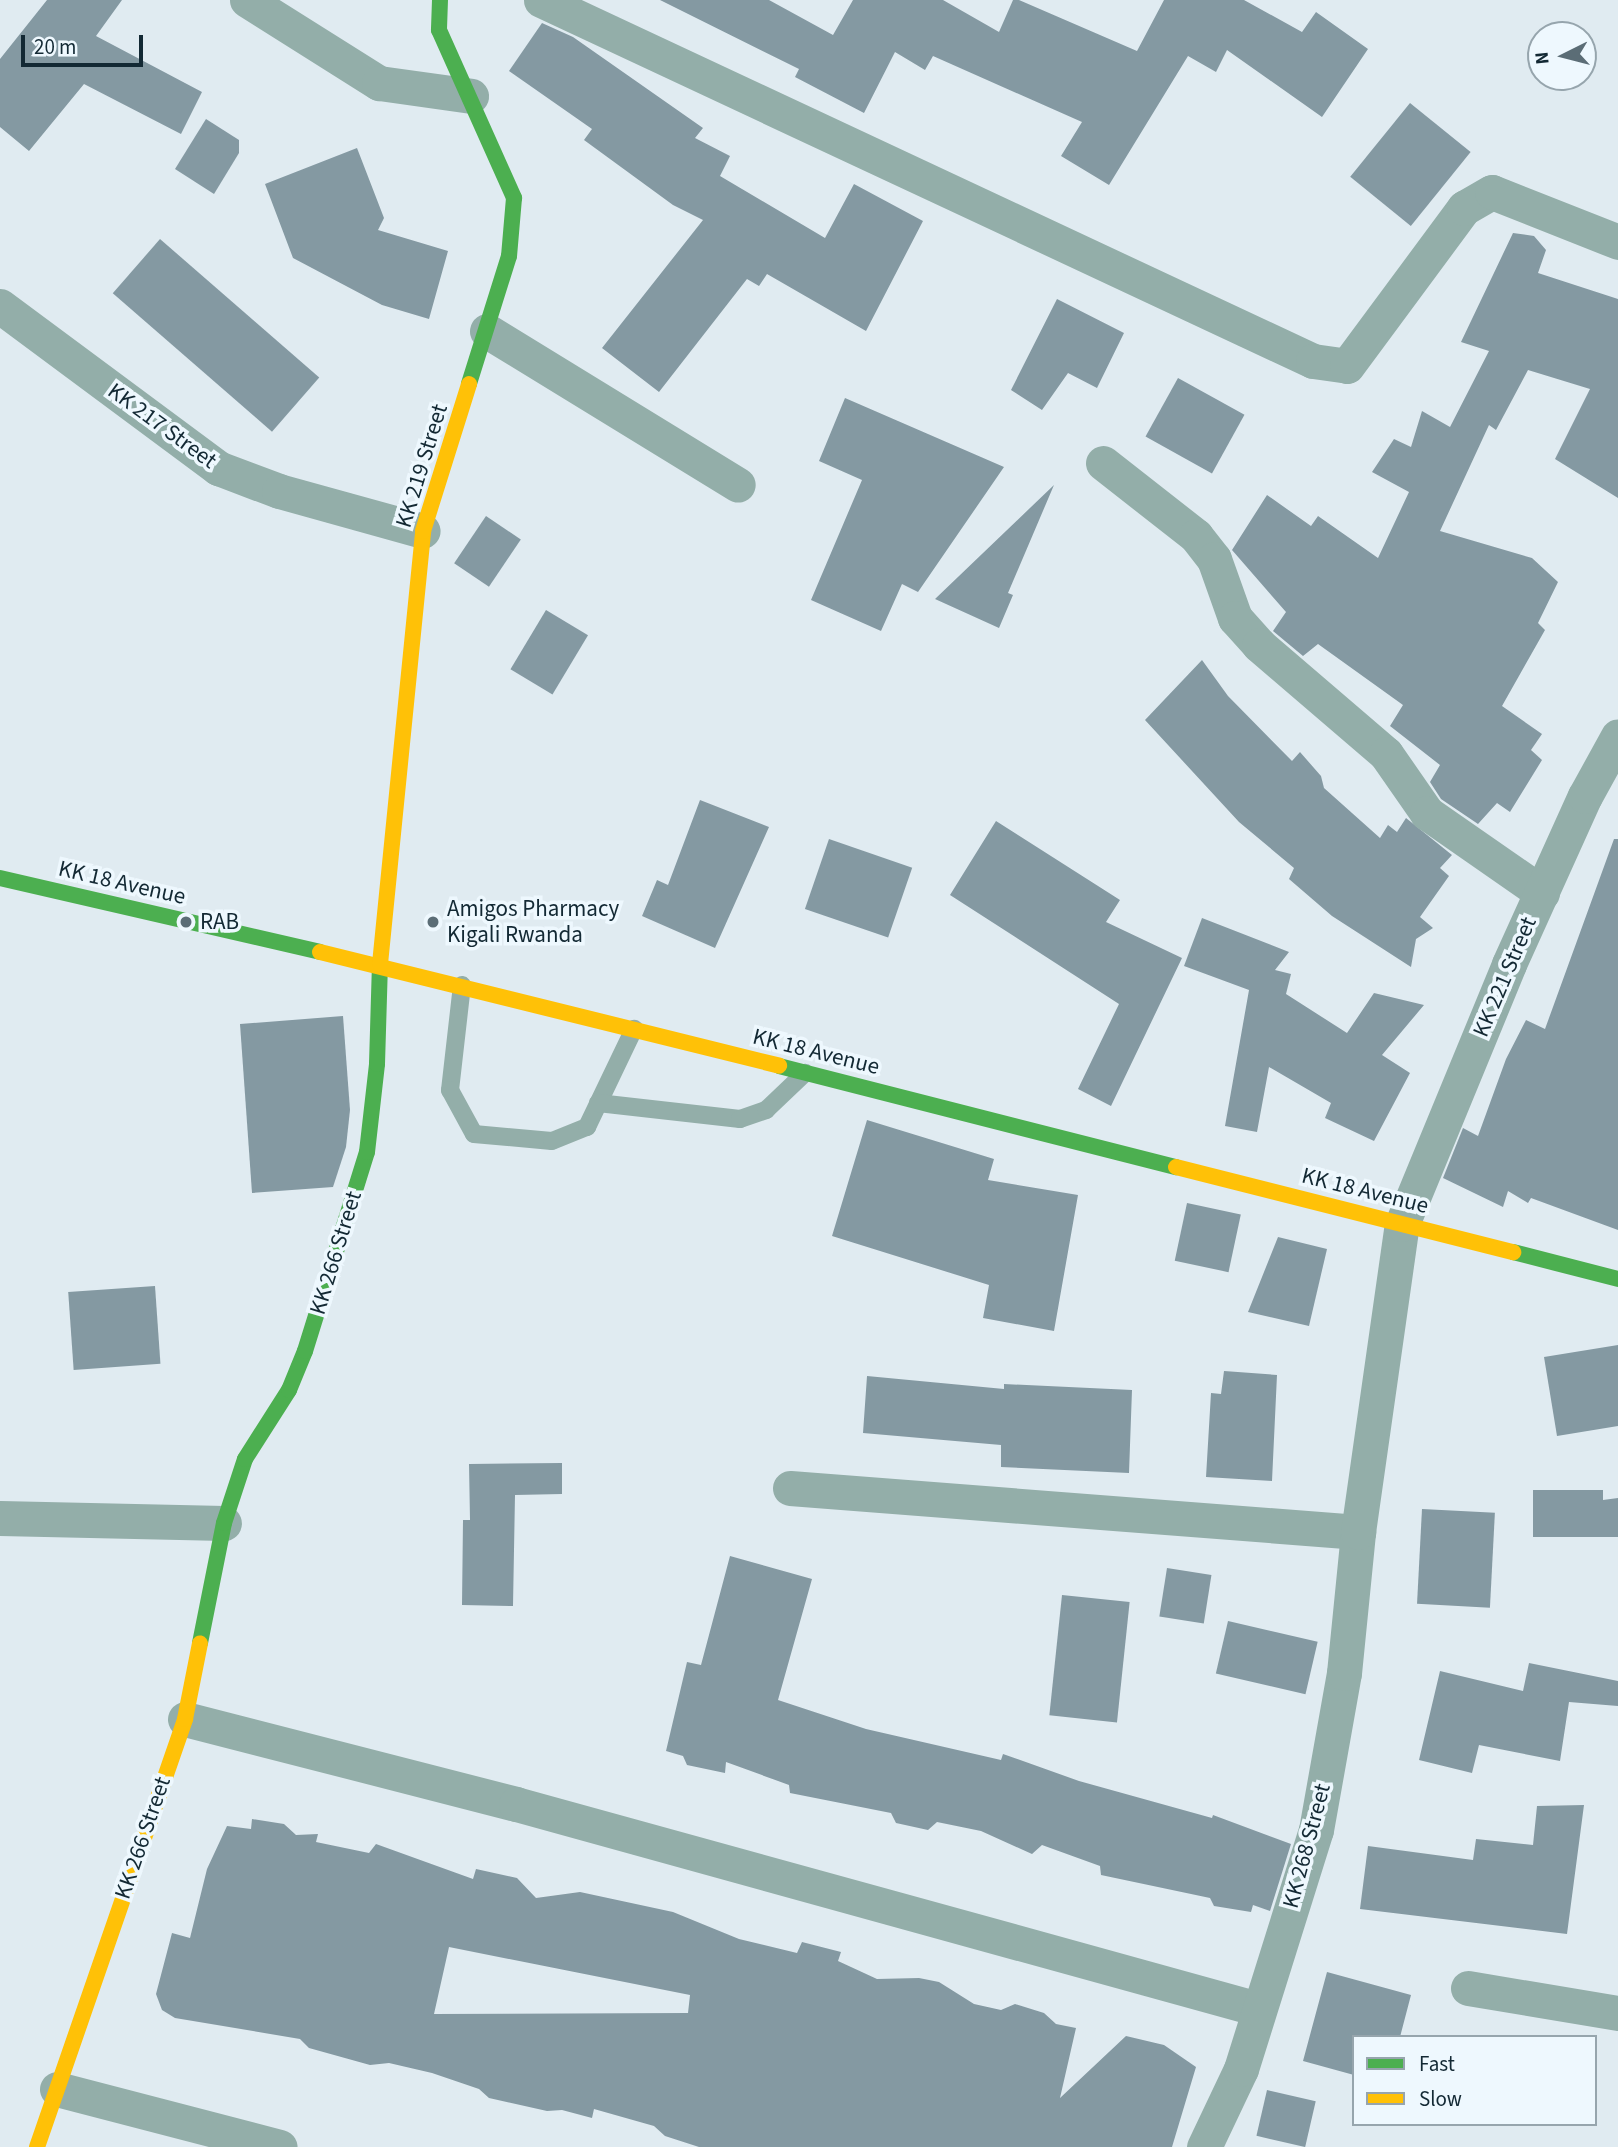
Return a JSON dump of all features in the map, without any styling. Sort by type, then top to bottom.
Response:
[{"type":"street","points":[[247,0],[379,83],[471,96]]},
{"type":"street","name":"KK 219 Street","points":[[380,965],[423,531],[509,256],[514,198],[471,96],[439,30],[440,0]]},
{"type":"street","points":[[541,0],[1313,361],[1347,366],[1464,208],[1492,192],[1618,242]]},
{"type":"street","name":"KK 217 Street","points":[[0,306],[218,468],[279,491],[423,531]]},
{"type":"street","points":[[486,331],[738,485]]},
{"type":"street","points":[[1102,463],[1196,537],[1214,559],[1235,618],[1259,645],[1386,754],[1427,813],[1542,893]]},
{"type":"street","name":"KK 221 Street","points":[[1402,1224],[1542,893],[1585,796],[1618,736]]},
{"type":"street","name":"KK 18 Avenue","points":[[0,878],[462,985],[1618,1279]]},
{"type":"street","name":"KK 266 Street","points":[[37,2147],[185,1719],[224,1523],[245,1458],[289,1390],[305,1351],[368,1152],[377,1064],[380,965]]},
{"type":"street","name":"KK 268 Street","points":[[1204,2147],[1241,2069],[1316,1830],[1344,1673],[1357,1532],[1402,1224]]},
{"type":"street","points":[[790,1488],[1357,1532]]},
{"type":"street","points":[[0,1518],[224,1523]]},
{"type":"street","points":[[185,1719],[516,1804],[1258,2009]]},
{"type":"street","points":[[1468,1988],[1618,2013]]},
{"type":"street","points":[[57,2090],[280,2147]]},
{"type":"lane","points":[[462,985],[450,1090],[474,1134],[552,1140],[587,1127],[634,1029]]},
{"type":"lane","points":[[598,1103],[740,1119],[766,1110],[805,1073]]},
{"type":"building","points":[[47,0],[122,0],[96,36],[202,92],[181,134],[84,84],[29,151],[0,127],[0,59]]},
{"type":"building","points":[[660,0],[769,0],[833,35],[853,0],[943,0],[999,32],[1013,0],[1019,0],[1137,51],[1164,0],[1244,0],[1302,32],[1316,12],[1368,49],[1322,117],[1227,50],[1216,72],[1188,56],[1109,185],[1061,156],[1082,122],[933,56],[925,70],[895,52],[864,113],[795,77],[799,69]]},
{"type":"building","points":[[542,23],[573,37],[703,128],[695,138],[730,156],[720,176],[825,238],[854,184],[923,221],[866,331],[767,274],[759,286],[747,279],[659,392],[602,348],[703,220],[673,205],[584,140],[592,129],[509,71]]},
{"type":"building","points":[[1410,103],[1471,152],[1411,226],[1350,177]]},
{"type":"building","points":[[206,119],[239,140],[239,153],[214,194],[175,169]]},
{"type":"building","points":[[357,148],[384,218],[378,230],[448,251],[429,319],[382,305],[293,258],[265,184]]},
{"type":"building","points":[[1513,233],[1534,236],[1546,250],[1538,273],[1618,299],[1618,498],[1555,459],[1590,389],[1528,370],[1496,430],[1489,425],[1440,531],[1532,558],[1558,582],[1538,623],[1545,630],[1502,706],[1542,734],[1531,750],[1542,760],[1510,812],[1497,803],[1478,824],[1441,799],[1430,782],[1440,765],[1390,726],[1403,705],[1318,644],[1303,656],[1273,631],[1286,612],[1232,550],[1267,495],[1311,526],[1318,516],[1378,558],[1409,492],[1372,472],[1394,439],[1411,447],[1422,411],[1450,427],[1489,351],[1461,342]]},
{"type":"building","points":[[160,239],[319,377],[272,432],[113,293]]},
{"type":"building","points":[[1057,299],[1124,333],[1097,388],[1068,373],[1042,410],[1011,390]]},
{"type":"building","points":[[1178,378],[1244,415],[1212,473],[1146,437]]},
{"type":"building","points":[[845,398],[1004,467],[918,592],[902,584],[881,631],[811,600],[862,480],[819,461]]},
{"type":"building","points":[[1054,485],[1008,593],[1013,595],[999,628],[935,599]]},
{"type":"building","points":[[486,516],[521,539],[489,587],[454,563]]},
{"type":"building","points":[[546,610],[588,635],[552,694],[510,669]]},
{"type":"building","points":[[1202,660],[1228,696],[1292,761],[1300,752],[1321,776],[1324,788],[1380,838],[1388,825],[1397,832],[1406,818],[1452,855],[1440,868],[1449,876],[1420,917],[1433,928],[1416,939],[1411,967],[1332,916],[1289,879],[1294,868],[1239,822],[1145,720]]},
{"type":"building","points":[[700,800],[769,827],[715,948],[642,916],[657,880],[668,885]]},
{"type":"building","points":[[996,821],[1120,900],[1106,922],[1182,958],[1111,1106],[1078,1089],[1119,1004],[950,895]]},
{"type":"building","points":[[829,839],[912,868],[888,938],[805,909]]},
{"type":"building","points":[[1614,839],[1618,839],[1618,1230],[1531,1198],[1528,1203],[1508,1191],[1503,1207],[1443,1178],[1463,1128],[1478,1136],[1506,1059],[1526,1020],[1545,1029]]},
{"type":"building","points":[[1202,918],[1289,952],[1275,970],[1291,974],[1286,994],[1347,1033],[1374,993],[1424,1005],[1382,1055],[1410,1073],[1374,1141],[1325,1118],[1331,1103],[1269,1067],[1257,1132],[1225,1126],[1249,990],[1184,966]]},
{"type":"building","points":[[343,1016],[350,1110],[346,1147],[333,1187],[252,1193],[240,1024]]},
{"type":"building","points":[[867,1120],[994,1159],[988,1180],[1078,1195],[1054,1331],[983,1318],[989,1285],[832,1236]]},
{"type":"building","points":[[1187,1203],[1241,1214],[1229,1272],[1175,1261]]},
{"type":"building","points":[[1278,1237],[1327,1249],[1309,1326],[1248,1312]]},
{"type":"building","points":[[155,1286],[160,1364],[74,1370],[68,1292]]},
{"type":"building","points":[[1618,1345],[1618,1426],[1557,1436],[1544,1357]]},
{"type":"building","points":[[1224,1371],[1277,1375],[1272,1481],[1206,1477],[1211,1393],[1221,1394]]},
{"type":"building","points":[[867,1376],[1004,1389],[1004,1384],[1132,1390],[1129,1473],[1001,1467],[1001,1445],[863,1433]]},
{"type":"building","points":[[562,1463],[562,1494],[515,1495],[513,1606],[462,1605],[463,1520],[470,1520],[469,1464]]},
{"type":"building","points":[[1533,1490],[1603,1490],[1603,1500],[1618,1498],[1618,1537],[1533,1537]]},
{"type":"building","points":[[1422,1509],[1495,1513],[1490,1608],[1417,1604]]},
{"type":"building","points":[[730,1556],[812,1579],[778,1700],[866,1729],[1001,1760],[1003,1754],[1079,1781],[1212,1818],[1213,1815],[1291,1844],[1270,1911],[1253,1905],[1251,1912],[1214,1906],[1210,1898],[1101,1875],[1100,1866],[1042,1845],[1032,1854],[981,1831],[937,1822],[928,1830],[896,1823],[891,1813],[790,1793],[789,1785],[726,1762],[725,1773],[687,1765],[683,1756],[666,1751],[687,1662],[701,1665]]},
{"type":"building","points":[[1167,1568],[1211,1575],[1204,1623],[1159,1616]]},
{"type":"building","points":[[1062,1595],[1130,1602],[1117,1722],[1049,1715]]},
{"type":"building","points":[[1228,1621],[1318,1642],[1305,1694],[1216,1674]]},
{"type":"building","points":[[1529,1663],[1618,1681],[1618,1706],[1569,1702],[1560,1761],[1479,1745],[1472,1773],[1419,1760],[1440,1671],[1523,1691]]},
{"type":"building","points":[[1584,1805],[1567,1934],[1360,1909],[1368,1846],[1473,1860],[1476,1839],[1533,1845],[1537,1806]]},
{"type":"building","points":[[252,1819],[284,1824],[296,1835],[318,1834],[316,1842],[369,1853],[376,1844],[473,1879],[476,1869],[517,1878],[536,1898],[580,1892],[673,1912],[739,1939],[797,1953],[802,1942],[841,1952],[838,1961],[877,1979],[919,1978],[939,1982],[974,2004],[1001,2010],[1015,2004],[1044,2013],[1056,2024],[1076,2028],[1060,2098],[1126,2036],[1164,2045],[1196,2067],[1172,2147],[699,2147],[665,2136],[654,2126],[594,2109],[592,2118],[562,2110],[547,2111],[489,2098],[479,2089],[432,2073],[389,2063],[370,2065],[309,2048],[300,2039],[175,2018],[162,2010],[156,1994],[172,1933],[190,1938],[207,1869],[227,1826],[251,1829]],"holes":[[[449,1947],[690,1995],[688,2013],[434,2014]]]},
{"type":"building","points":[[1327,1972],[1411,1995],[1401,2035],[1352,2035],[1352,2074],[1303,2061]]},
{"type":"building","points":[[1267,2090],[1316,2101],[1305,2147],[1256,2136]]},
{"type":"traffic: fast","points":[[440,0],[439,30],[514,198],[509,256],[469,384]]},
{"type":"traffic: fast","points":[[0,878],[320,952]]},
{"type":"traffic: fast","points":[[200,1643],[224,1523],[245,1459],[289,1390],[305,1351],[367,1152],[377,1064],[380,964]]},
{"type":"traffic: fast","points":[[779,1066],[1176,1167]]},
{"type":"traffic: fast","points":[[1513,1252],[1618,1279]]},
{"type":"traffic: slow","points":[[380,964],[423,531],[469,384]]},
{"type":"traffic: slow","points":[[320,952],[779,1066]]},
{"type":"traffic: slow","points":[[1176,1167],[1513,1252]]},
{"type":"traffic: slow","points":[[37,2147],[185,1719],[200,1643]]},
{"type":"place","name":"RAB","points":[[186,922]]},
{"type":"place","name":"Amigos Pharmacy Kigali Rwanda","points":[[433,922]]}]
